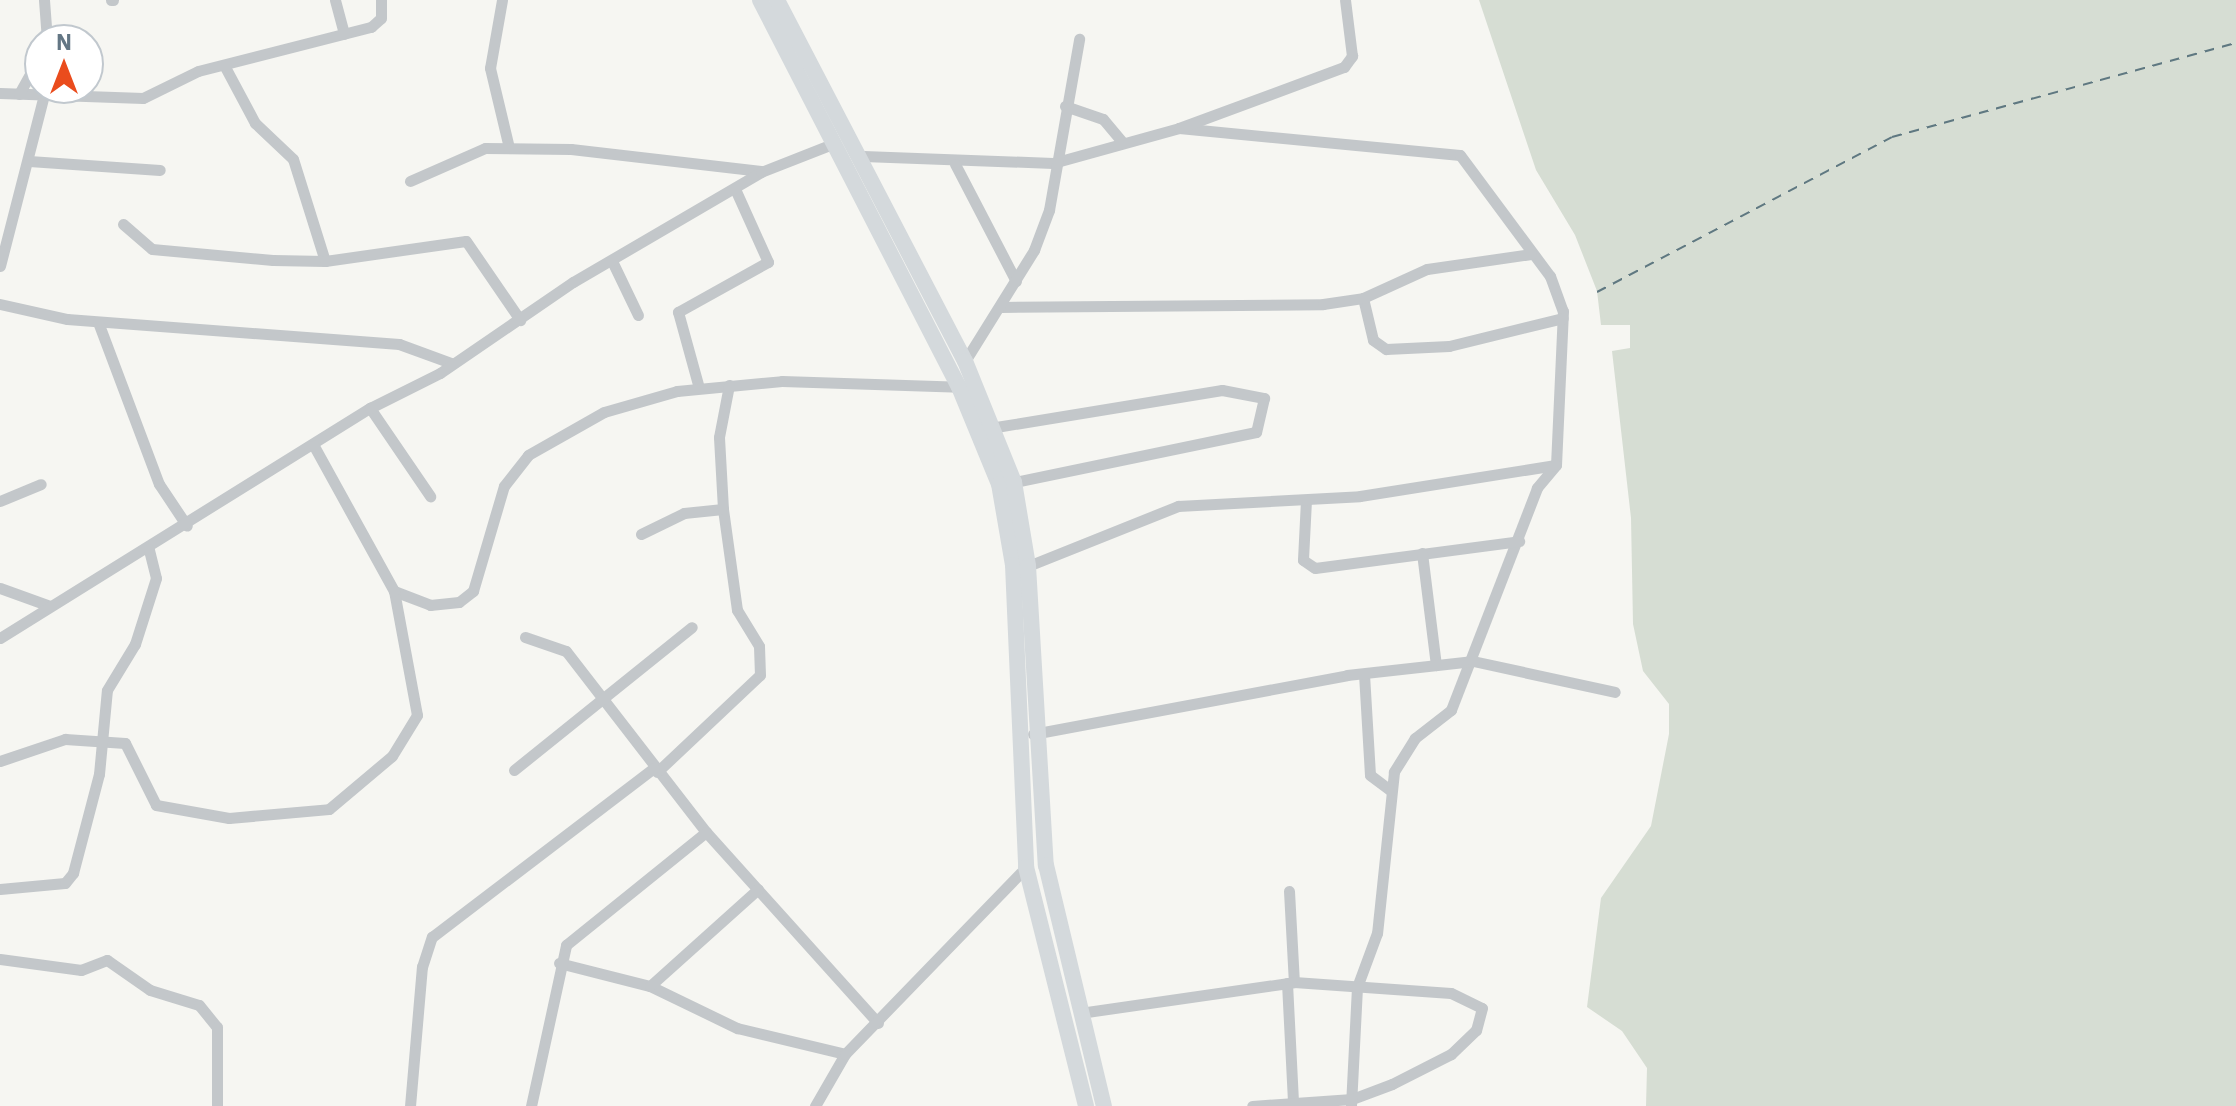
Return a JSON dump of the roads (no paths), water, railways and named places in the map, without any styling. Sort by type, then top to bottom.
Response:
[{"type":"street","points":[[44,0],[46,24]]},
{"type":"street","points":[[335,0],[344,34]]},
{"type":"street","points":[[104,100],[126,102],[224,65],[377,23],[381,0]]},
{"type":"street","points":[[502,0],[490,68],[509,148]]},
{"type":"street","points":[[760,0],[959,387],[999,484],[1013,565],[1026,867],[1086,1106]]},
{"type":"street","points":[[777,0],[863,156],[965,361],[996,427],[1014,482],[1028,566],[1033,734],[1046,865],[1104,1106]]},
{"type":"street","points":[[863,156],[955,164],[1053,163],[1179,128],[1344,67],[1352,56],[1345,0]]},
{"type":"street","points":[[965,361],[1016,281],[1049,210],[1053,163],[1079,39]]},
{"type":"street","points":[[224,65],[255,123],[293,159],[325,261]]},
{"type":"street","points":[[19,94],[24,85]]},
{"type":"street","points":[[0,93],[24,94]]},
{"type":"street","points":[[0,266],[15,218],[42,104]]},
{"type":"street","points":[[1065,106],[1103,119],[1122,142]]},
{"type":"street","points":[[1179,128],[1460,155],[1550,276],[1563,318],[1556,465],[1537,488],[1473,661],[1451,710],[1415,738],[1397,763],[1391,791],[1377,933],[1357,987],[1352,1102]]},
{"type":"street","points":[[0,638],[149,550],[370,408],[451,363],[761,172],[835,143]]},
{"type":"street","points":[[410,181],[441,173],[468,151],[509,148],[761,172]]},
{"type":"street","points":[[29,161],[160,170]]},
{"type":"street","points":[[955,164],[1016,281]]},
{"type":"street","points":[[699,388],[678,312],[768,262],[735,189]]},
{"type":"street","points":[[0,217],[15,218]]},
{"type":"street","points":[[123,224],[152,249],[325,261],[466,241],[520,320]]},
{"type":"street","points":[[1001,307],[1363,298],[1427,269],[1531,254]]},
{"type":"street","points":[[612,261],[638,315]]},
{"type":"street","points":[[1363,298],[1373,340],[1386,349],[1449,346],[1563,318]]},
{"type":"street","points":[[0,304],[98,322],[388,343],[451,363]]},
{"type":"street","points":[[98,322],[159,484],[187,526]]},
{"type":"street","points":[[394,591],[430,605],[459,602],[476,587],[488,523],[528,455],[604,412],[699,388],[729,385],[829,378],[959,387]]},
{"type":"street","points":[[410,1106],[422,967],[432,937],[655,770],[760,675],[759,646],[737,610],[723,509],[719,437],[729,385]]},
{"type":"street","points":[[996,427],[1222,390],[1264,398],[1256,432],[1014,482]]},
{"type":"street","points":[[370,408],[430,496]]},
{"type":"street","points":[[0,761],[59,740],[99,741],[130,747],[149,798],[167,810],[229,818],[339,804],[414,728],[394,591],[314,446]]},
{"type":"street","points":[[1028,566],[1178,506],[1306,500],[1556,465]]},
{"type":"street","points":[[0,501],[41,484]]},
{"type":"street","points":[[1306,500],[1307,565],[1519,541]]},
{"type":"street","points":[[641,534],[684,513],[723,509]]},
{"type":"street","points":[[0,889],[65,883],[73,873],[99,774],[99,741],[107,690],[135,644],[156,578],[149,550]]},
{"type":"street","points":[[1422,553],[1436,665]]},
{"type":"street","points":[[0,588],[50,606]]},
{"type":"street","points":[[514,770],[692,627]]},
{"type":"street","points":[[525,637],[566,651],[655,770],[706,832],[878,1023]]},
{"type":"street","points":[[1033,734],[1364,674],[1473,661],[1615,692]]},
{"type":"street","points":[[1364,674],[1370,775],[1391,791]]},
{"type":"street","points":[[531,1106],[559,963],[566,945],[706,832]]},
{"type":"street","points":[[815,1106],[845,1054],[1026,867]]},
{"type":"street","points":[[650,986],[758,889]]},
{"type":"street","points":[[1289,891],[1293,1103]]},
{"type":"street","points":[[0,959],[81,970],[107,960],[142,987],[199,1005],[217,1027],[217,1106]]},
{"type":"street","points":[[559,963],[650,986],[737,1028],[845,1054]]},
{"type":"street","points":[[1080,1013],[1290,982],[1465,995],[1483,1014],[1441,1061],[1352,1102],[1252,1106]]}]
